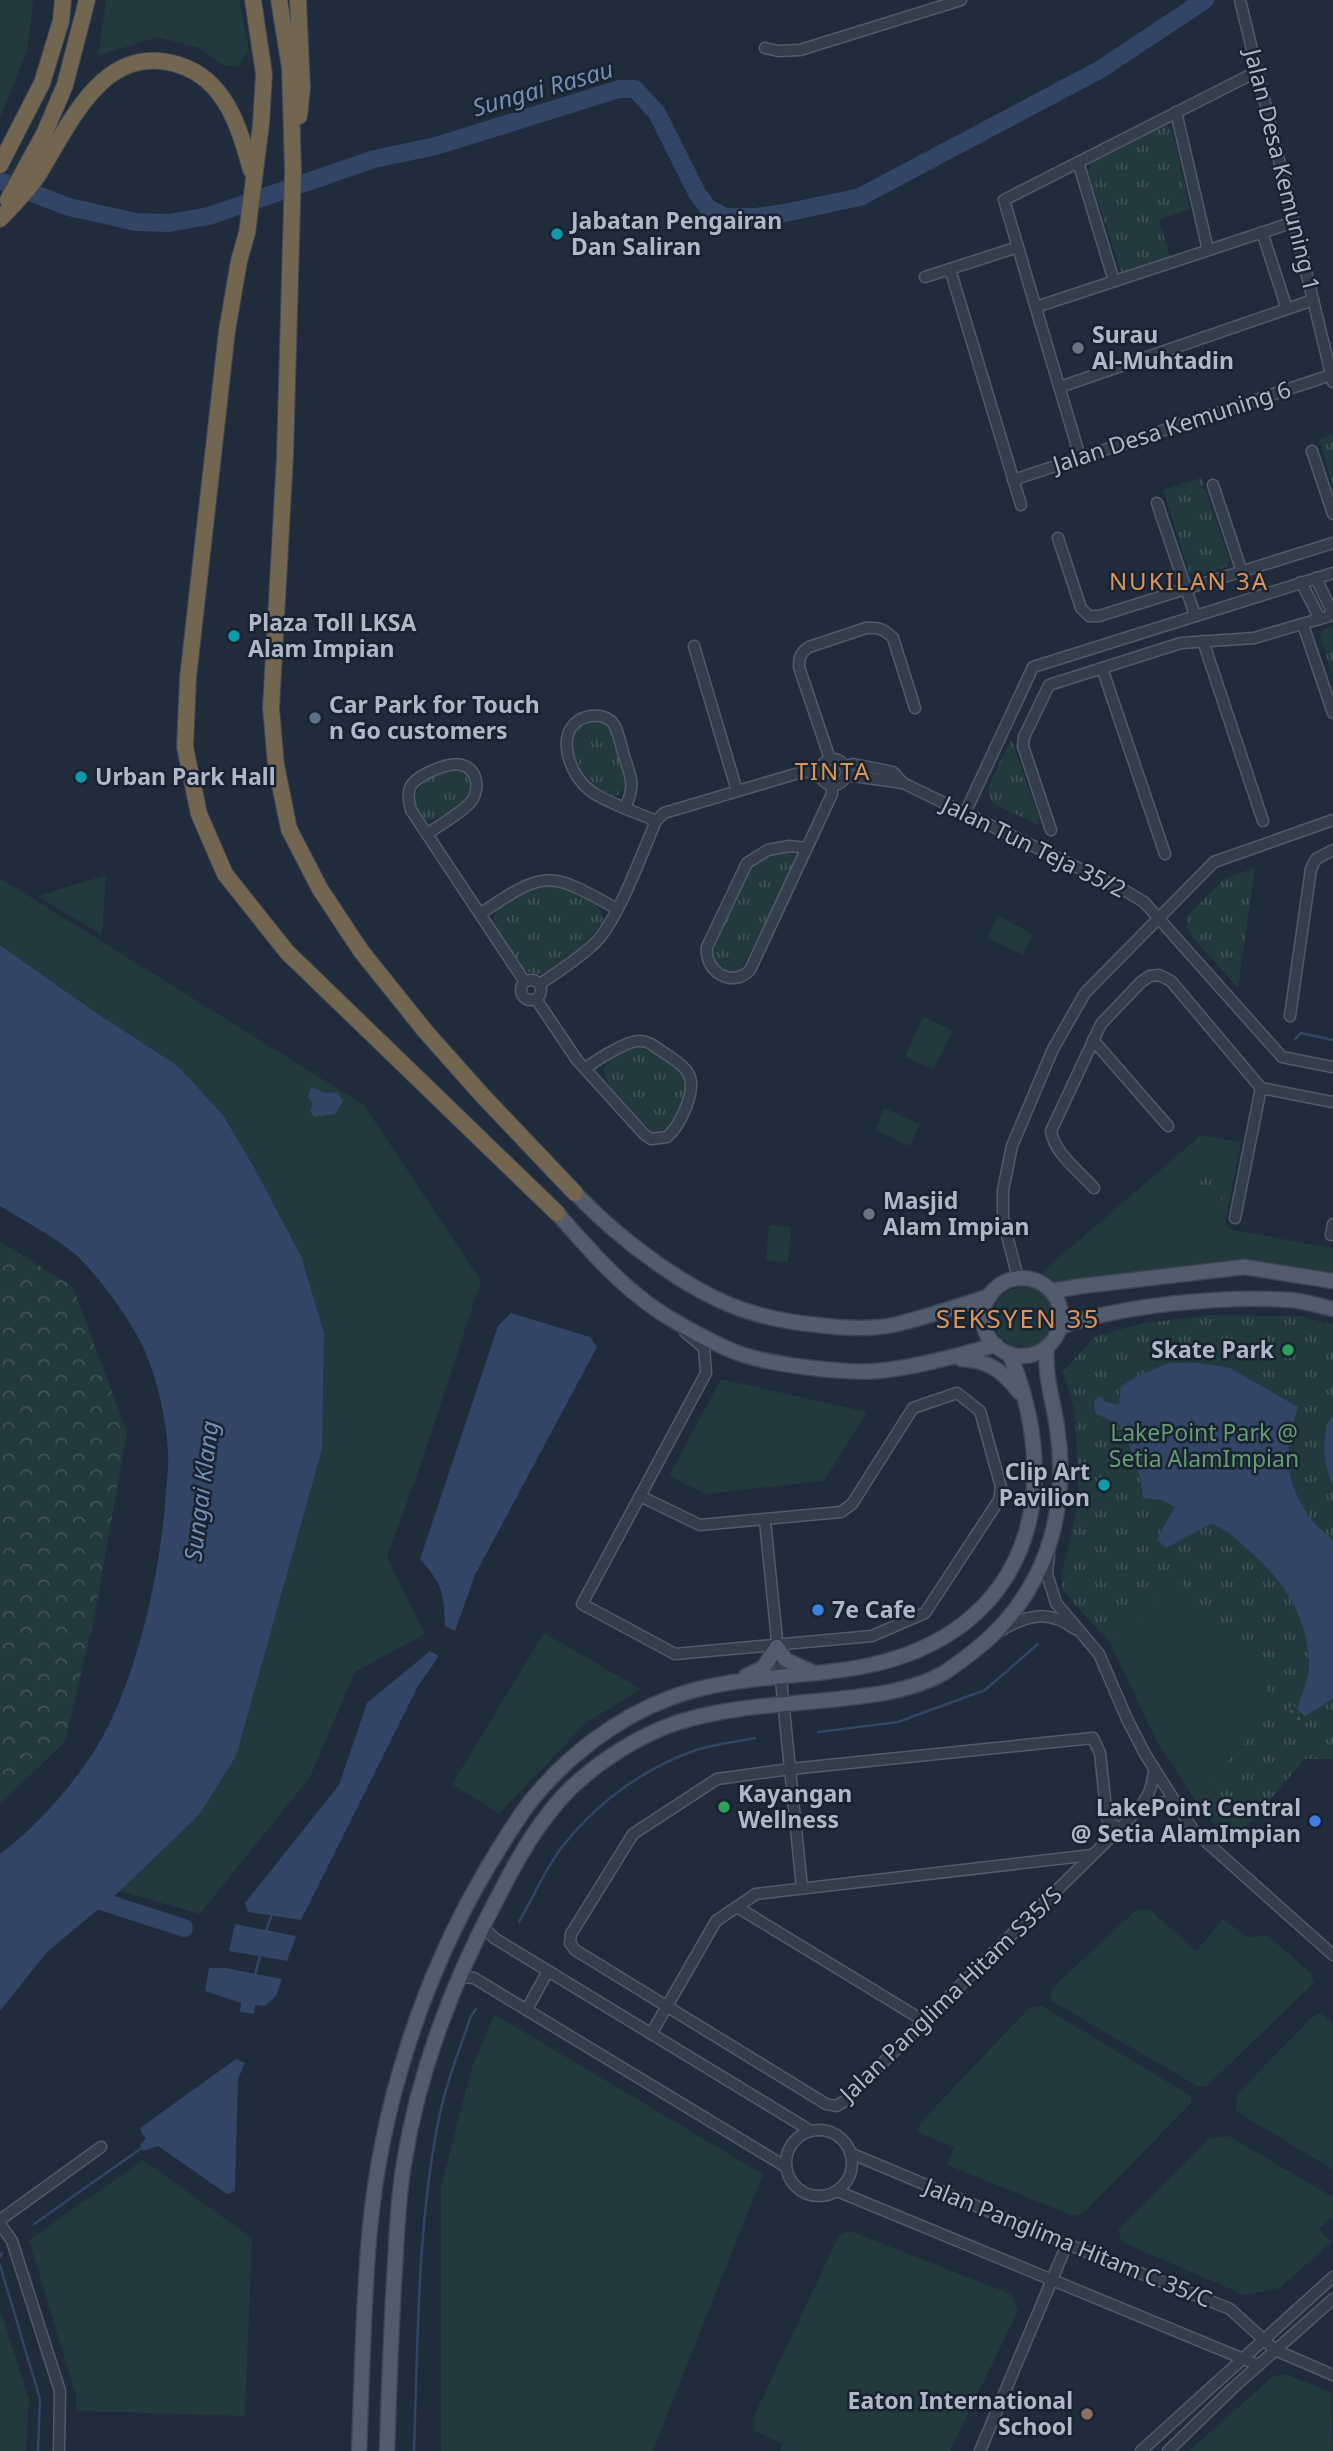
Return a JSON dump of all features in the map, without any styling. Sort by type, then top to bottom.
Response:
[{"type":"highway","points":[[0,165],[42,83],[61,21],[63,0]]},
{"type":"highway","points":[[0,217],[37,178],[53,133],[87,0]]},
{"type":"highway","points":[[293,170],[302,88],[298,0]]},
{"type":"highway","points":[[254,6],[264,74],[261,124],[247,233],[239,261],[227,331],[188,678],[186,747],[199,814],[225,874],[287,952],[556,1213]]},
{"type":"highway","points":[[281,6],[290,68],[293,170],[285,469],[271,708],[276,765],[289,829],[320,889],[361,951],[426,1032],[575,1193]]},
{"type":"highway","points":[[53,133],[110,73],[134,62],[162,60],[187,67],[223,96],[245,147],[253,179]]},
{"type":"main road","points":[[575,1193],[596,1215],[682,1279],[709,1295],[787,1322],[839,1328],[891,1325],[990,1296]]},
{"type":"main road","points":[[556,1213],[608,1270],[661,1313],[736,1352],[782,1363],[835,1370],[885,1371],[948,1359],[996,1345]]},
{"type":"main road","points":[[1052,1292],[1244,1267],[1333,1281]]},
{"type":"main road","points":[[1018,1278],[1037,1280],[1052,1292],[1059,1302],[1061,1315],[1055,1338],[1047,1347],[1025,1356],[1009,1353],[996,1345],[986,1332],[984,1321],[984,1309],[990,1296],[1001,1284],[1018,1278]]},
{"type":"main road","points":[[1060,1327],[1085,1318],[1180,1303],[1248,1299],[1293,1300],[1333,1309]]},
{"type":"main road","points":[[387,2451],[391,2329],[403,2166],[418,2095],[460,1977],[482,1926],[521,1853],[569,1790],[599,1765],[637,1741],[676,1723],[751,1707],[856,1697],[909,1686],[944,1673],[992,1637],[1035,1578],[1051,1540],[1058,1509],[1059,1454],[1045,1364],[1047,1347]]},
{"type":"main road","points":[[359,2451],[369,2236],[379,2166],[399,2076],[423,2002],[447,1942],[482,1878],[530,1802],[590,1742],[632,1717],[670,1698],[735,1681],[874,1664],[926,1647],[964,1623],[994,1595],[1010,1575],[1025,1540],[1033,1503],[1034,1454],[1027,1401],[1009,1353]]},
{"type":"main road","points":[[948,1359],[975,1360],[992,1365],[1010,1379],[1027,1401]]},
{"type":"main road","points":[[735,1681],[763,1668],[777,1646],[786,1660],[814,1673]]},
{"type":"street","points":[[765,48],[778,51],[800,50],[961,0]]},
{"type":"street","name":"Jalan Desa Kemuning 1","points":[[1240,0],[1332,378]]},
{"type":"street","points":[[1080,457],[1004,200],[1258,71]]},
{"type":"street","points":[[1176,112],[1208,250]]},
{"type":"street","points":[[1078,162],[1114,281]]},
{"type":"street","points":[[1036,307],[1294,222]]},
{"type":"street","points":[[1262,232],[1287,309]]},
{"type":"street","points":[[925,277],[1018,247]]},
{"type":"street","points":[[950,270],[1021,505]]},
{"type":"street","points":[[1060,387],[1313,300]]},
{"type":"street","name":"Jalan Desa Kemuning 6","points":[[1013,480],[1332,378]]},
{"type":"street","points":[[1312,451],[1333,514]]},
{"type":"street","points":[[1213,485],[1242,572]]},
{"type":"street","points":[[1157,503],[1195,615]]},
{"type":"street","points":[[1058,538],[1082,608],[1089,616],[1099,616],[1333,543]]},
{"type":"street","points":[[965,813],[1033,667],[1333,573]]},
{"type":"street","points":[[1051,830],[1023,746],[1024,737],[1049,685],[1181,643],[1254,638],[1333,614],[1316,578]]},
{"type":"street","points":[[1301,582],[1320,619]]},
{"type":"street","points":[[1303,625],[1333,713]]},
{"type":"street","points":[[830,759],[799,667],[799,659],[808,647],[866,628],[885,630],[893,638],[915,708]]},
{"type":"street","points":[[1203,641],[1263,821]]},
{"type":"street","points":[[694,646],[737,792]]},
{"type":"street","points":[[1102,668],[1165,854]]},
{"type":"street","points":[[625,807],[633,782],[613,722],[603,716],[580,719],[569,727],[566,741],[573,768],[592,792],[625,807],[656,821]]},
{"type":"street","points":[[830,759],[838,760],[849,773],[843,781],[832,785],[822,780],[820,772],[824,762],[830,759]]},
{"type":"street","points":[[427,834],[469,804],[477,793],[476,779],[469,768],[452,764],[418,777],[410,787],[408,797],[411,810],[525,982]]},
{"type":"street","name":"Jalan Tun Teja 35/2","points":[[903,783],[893,772],[853,764],[849,773],[903,783],[1144,902],[1282,1058],[1333,1067]]},
{"type":"street","points":[[540,984],[597,941],[617,909],[656,821],[664,813],[802,772],[820,772]]},
{"type":"street","points":[[807,848],[789,846],[768,850],[747,863],[707,947],[709,963],[716,971],[735,979],[744,977],[750,970],[807,848],[832,794],[832,785]]},
{"type":"street","points":[[1018,1278],[1003,1220],[1003,1190],[1012,1146],[1053,1049],[1085,993],[1214,862],[1333,820]]},
{"type":"street","points":[[1290,1016],[1311,869],[1316,859],[1333,850]]},
{"type":"street","points":[[480,914],[519,888],[550,878],[587,892],[617,909]]},
{"type":"street","points":[[1094,1188],[1057,1148],[1051,1131],[1101,1024],[1150,976],[1159,975],[1171,981],[1261,1088],[1333,1102]]},
{"type":"street","points":[[535,980],[540,984],[541,993],[536,999],[528,1000],[522,995],[525,982],[535,980]]},
{"type":"street","points":[[536,999],[577,1060],[650,1139],[667,1137],[677,1126],[686,1108],[691,1086],[690,1076],[684,1067],[647,1042],[628,1044],[586,1069]]},
{"type":"street","points":[[1093,1041],[1168,1126]]},
{"type":"street","points":[[1235,1218],[1261,1088]]},
{"type":"street","points":[[640,1496],[700,1525],[841,1512],[849,1507],[912,1408],[957,1393],[980,1410],[1001,1487],[999,1500],[925,1612],[872,1636],[675,1654],[582,1604],[705,1373],[704,1348],[661,1313]]},
{"type":"street","points":[[765,1521],[802,1888]]},
{"type":"street","points":[[1051,1540],[1047,1574],[1056,1603],[1100,1654],[1127,1719],[1193,1830],[1333,1955]]},
{"type":"street","points":[[992,1637],[1019,1619],[1040,1615],[1069,1625],[1088,1640]]},
{"type":"street","points":[[790,1769],[1093,1738],[1100,1753],[1107,1818],[1118,1830]]},
{"type":"street","name":"Jalan Panglima Hitam S35/S","points":[[790,1769],[717,1779],[633,1834],[571,1934],[570,1944],[575,1950],[826,2104],[836,2106],[845,2101],[1139,1808],[1153,1784],[1154,1768]]},
{"type":"street","points":[[1139,1808],[1165,1802],[1179,1808]]},
{"type":"street","points":[[651,2034],[716,1921],[757,1894],[1092,1856]]},
{"type":"street","points":[[737,1907],[924,2021]]},
{"type":"street","points":[[482,1926],[494,1938],[811,2131]]},
{"type":"street","points":[[527,2009],[548,1971]]},
{"type":"street","points":[[460,1977],[474,1978],[786,2167]]},
{"type":"street","points":[[824,2130],[836,2135],[846,2144],[852,2162],[850,2175],[837,2191],[820,2197],[802,2192],[792,2183],[786,2167],[790,2146],[799,2136],[824,2130]]},
{"type":"street","points":[[59,2451],[60,2391],[12,2241],[0,2222],[101,2147]]},
{"type":"street","name":"Jalan Panglima Hitam C 35/C","points":[[850,2153],[1230,2309],[1275,2350],[1333,2375]]},
{"type":"street","name":"Jalan Panglima Hitam C 35/C","points":[[837,2191],[1258,2365]]},
{"type":"street","points":[[980,2451],[1067,2244]]},
{"type":"street","points":[[1141,2451],[1333,2277]]},
{"type":"street","points":[[1168,2451],[1258,2365],[1333,2299]]},
{"type":"green space","points":[[0,0],[33,0],[28,49],[0,119]]},
{"type":"green space","points":[[106,0],[239,0],[249,50],[238,67],[223,65],[199,48],[157,37],[98,56]]},
{"type":"green space","points":[[1163,126],[1172,130],[1190,209],[1159,220],[1170,256],[1121,272],[1088,171],[1095,158]]},
{"type":"green space","points":[[1333,434],[1333,485],[1319,439]]},
{"type":"green space","points":[[1201,478],[1230,561],[1226,567],[1197,577],[1189,572],[1163,490]]},
{"type":"green space","points":[[1333,625],[1333,676],[1320,637],[1321,631]]},
{"type":"green space","points":[[597,720],[609,728],[626,781],[621,793],[613,796],[592,783],[575,756],[573,743],[577,731]]},
{"type":"green space","points":[[1011,739],[1039,817],[1038,825],[992,803],[988,788]]},
{"type":"green space","points":[[454,769],[461,770],[468,776],[471,786],[469,792],[446,813],[434,820],[426,819],[414,804],[419,789],[428,780]]},
{"type":"green space","points":[[784,851],[792,856],[795,865],[741,969],[731,974],[716,962],[712,950],[752,865]]},
{"type":"green space","points":[[1255,868],[1238,988],[1188,932],[1187,916],[1225,878]]},
{"type":"green space","points":[[106,875],[102,935],[37,896]]},
{"type":"green space","points":[[0,878],[364,1105],[481,1281],[420,1467],[387,1557],[425,1634],[355,1672],[310,1777],[200,1914],[120,1891],[199,1815],[301,1256],[223,1115],[178,1066],[0,945]]},
{"type":"green space","points":[[548,884],[574,892],[590,901],[602,913],[604,921],[564,960],[546,972],[536,974],[524,969],[515,958],[500,935],[494,917],[509,900]]},
{"type":"green space","points":[[998,916],[1033,934],[1023,955],[987,938]]},
{"type":"green space","points":[[923,1017],[953,1030],[934,1070],[905,1057]]},
{"type":"green space","points":[[639,1047],[666,1061],[686,1082],[675,1117],[661,1133],[653,1133],[609,1085],[604,1072],[604,1067],[615,1057]]},
{"type":"green space","points":[[884,1108],[920,1124],[910,1146],[875,1130]]},
{"type":"green space","points":[[1201,1135],[1241,1142],[1225,1225],[1233,1230],[1333,1248],[1333,1273],[1239,1259],[1056,1284],[1042,1272]]},
{"type":"green space","points":[[1205,1178],[1216,1180],[1223,1190],[1222,1206],[1210,1210],[1201,1196],[1198,1184]]},
{"type":"green space","points":[[769,1225],[791,1227],[788,1263],[766,1260]]},
{"type":"green space","points":[[0,1241],[73,1287],[127,1432],[95,1615],[65,1742],[0,1804]]},
{"type":"green space","points":[[1023,1287],[1040,1292],[1048,1300],[1053,1317],[1048,1334],[1040,1342],[1023,1347],[1006,1342],[998,1334],[993,1317],[998,1300],[1006,1292]]},
{"type":"green space","name":"LakePoint Park @ Setia AlamImpian","points":[[1213,1315],[1300,1316],[1333,1325],[1333,1759],[1305,1759],[1231,1844],[1193,1797],[1266,1720],[1266,1680],[1181,1582],[1109,1641],[1063,1591],[1061,1576],[1079,1501],[1075,1413],[1063,1371],[1096,1336],[1144,1323]]},
{"type":"green space","points":[[721,1379],[867,1412],[824,1481],[706,1494],[669,1476]]},
{"type":"green space","points":[[1116,1572],[1240,1577],[1278,1711],[1266,1720],[1193,1797],[1157,1742],[1109,1641],[1096,1626]]},
{"type":"green space","points":[[544,1633],[641,1689],[586,1723],[499,1814],[452,1784]]},
{"type":"green space","points":[[1293,1705],[1309,1720],[1300,1729],[1284,1714]]},
{"type":"green space","points":[[1149,1909],[1196,1951],[1223,1919],[1248,1937],[1267,1935],[1311,1973],[1314,1983],[1207,2086],[1197,2086],[1050,2000],[1052,1988],[1136,1910]]},
{"type":"green space","points":[[1042,2006],[1191,2096],[1191,2103],[1083,2214],[1073,2216],[947,2165],[954,2147],[917,2132],[920,2123],[1029,2008]]},
{"type":"green space","points":[[1321,2013],[1333,2025],[1333,2170],[1235,2111],[1238,2093],[1312,2017]]},
{"type":"green space","points":[[494,2014],[763,2174],[653,2451],[441,2451],[441,2188],[471,2070]]},
{"type":"green space","points":[[1229,2136],[1333,2197],[1333,2216],[1319,2229],[1331,2242],[1280,2288],[1244,2295],[1122,2242],[1118,2230],[1210,2138]]},
{"type":"green space","points":[[143,2160],[252,2238],[245,2416],[76,2411],[76,2396],[29,2240]]},
{"type":"green space","points":[[850,2231],[1011,2294],[1018,2311],[950,2451],[780,2451],[782,2444],[753,2430],[755,2414],[839,2235]]},
{"type":"green space","points":[[0,2309],[29,2399],[26,2451],[0,2451]]},
{"type":"green space","points":[[1286,2374],[1331,2392],[1333,2451],[1189,2451],[1273,2376]]},
{"type":"water","name":"Sungai Klang","points":[[0,945],[178,1066],[223,1115],[301,1256],[324,1333],[322,1449],[236,1756],[199,1815],[120,1891],[47,1952],[0,2011],[0,1854],[51,1808],[73,1781],[93,1753],[122,1695],[144,1626],[152,1590],[159,1554],[168,1461],[167,1439],[157,1387],[144,1349],[123,1312],[76,1255],[0,1206]]},
{"type":"water","points":[[311,1087],[325,1093],[337,1092],[343,1101],[335,1114],[314,1117],[310,1111],[313,1103],[308,1097]]},
{"type":"water","points":[[511,1313],[590,1337],[597,1347],[475,1575],[455,1631],[445,1626],[440,1589],[420,1559],[498,1326]]},
{"type":"water","points":[[1169,1363],[1198,1363],[1230,1368],[1298,1407],[1288,1454],[1289,1472],[1309,1516],[1333,1539],[1333,1699],[1305,1716],[1297,1709],[1308,1674],[1307,1645],[1298,1613],[1281,1585],[1238,1541],[1211,1524],[1166,1548],[1157,1539],[1175,1507],[1161,1500],[1143,1498],[1140,1477],[1123,1427],[1095,1413],[1094,1400],[1102,1396],[1105,1402],[1119,1405],[1121,1387],[1135,1377]]},
{"type":"water","points":[[1333,1416],[1333,1484],[1324,1450],[1326,1430]]},
{"type":"water","points":[[430,1651],[439,1656],[418,1686],[301,1920],[248,1912],[245,1903],[339,1785],[367,1703]]},
{"type":"water","points":[[235,1924],[296,1936],[287,1961],[229,1951]]},
{"type":"water","points":[[209,1968],[226,1968],[282,1979],[276,1996],[265,2006],[255,2005],[254,2014],[240,2012],[241,2003],[205,1991]]},
{"type":"water","points":[[236,2059],[245,2063],[238,2079],[235,2191],[227,2194],[158,2146],[143,2151],[140,2145],[146,2138],[140,2128]]},
{"type":"waterway","name":"Sungai Rasau","points":[[0,181],[69,207],[136,222],[169,223],[209,216],[374,159],[436,146],[619,89],[635,89],[657,113],[697,193],[708,208],[725,217],[785,213],[860,197],[1101,69],[1205,0]]},
{"type":"waterway","points":[[1295,1039],[1301,1033],[1333,1040]]},
{"type":"waterway","points":[[818,1732],[898,1722],[985,1690],[1038,1644]]},
{"type":"waterway","points":[[519,1922],[562,1847],[590,1816],[622,1789],[658,1767],[696,1750],[755,1738]]},
{"type":"waterway","points":[[85,1896],[184,1928]]},
{"type":"waterway","points":[[266,1931],[272,1914]]},
{"type":"waterway","points":[[255,1975],[260,1955]]},
{"type":"waterway","points":[[414,2451],[422,2245],[431,2163],[444,2096],[471,2016],[476,2009]]},
{"type":"waterway","points":[[34,2224],[143,2147]]},
{"type":"waterway","points":[[0,2257],[2,2253]]},
{"type":"waterway","points":[[0,2265],[40,2399],[38,2451]]},
{"type":"place","name":"Jabatan Pengairan Dan Saliran","points":[[557,234]]},
{"type":"place","name":"Surau Al-Muhtadin","points":[[1078,348]]},
{"type":"place","name":"Plaza Toll LKSA Alam Impian","points":[[234,636]]},
{"type":"place","name":"Car Park for Touch n Go customers","points":[[315,718]]},
{"type":"place","name":"Urban Park Hall","points":[[81,777]]},
{"type":"place","name":"Masjid Alam Impian","points":[[869,1214]]},
{"type":"place","name":"Skate Park","points":[[1288,1350]]},
{"type":"place","name":"Clip Art Pavilion","points":[[1104,1485]]},
{"type":"place","name":"7e Cafe","points":[[818,1610]]},
{"type":"place","name":"Kayangan Wellness","points":[[724,1807]]},
{"type":"place","name":"LakePoint Central @ Setia AlamImpian","points":[[1315,1821]]},
{"type":"place","name":"Eaton International School","points":[[1087,2414]]},
{"type":"district","name":"NUKILAN 3A","points":[[1189,582]]},
{"type":"district","name":"TINTA","points":[[833,772]]},
{"type":"district","name":"SEKSYEN 35","points":[[1018,1319]]}]
